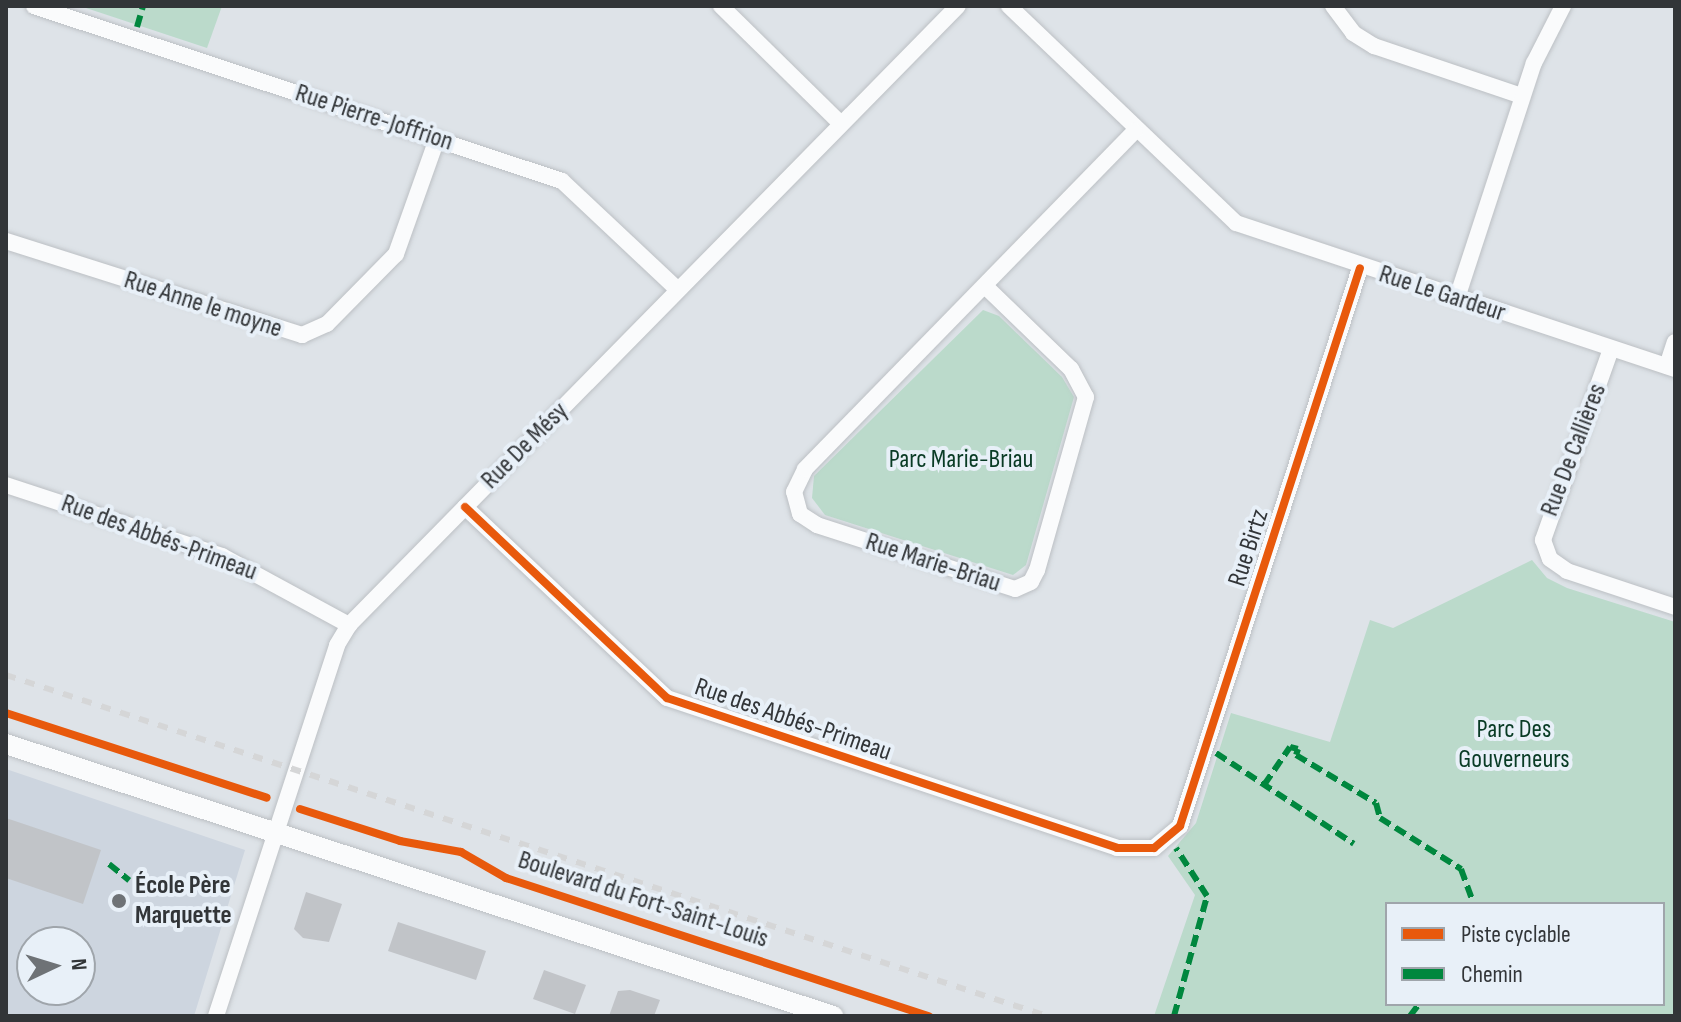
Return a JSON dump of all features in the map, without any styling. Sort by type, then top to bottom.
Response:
[{"type":"street","name":"Rue Pierre-Joffrion","points":[[34,6],[437,139],[572,187],[678,290]]},
{"type":"street","points":[[721,6],[841,124]]},
{"type":"street","name":"Rue De Mésy","points":[[216,1016],[275,833],[349,625],[958,6]]},
{"type":"street","name":"Rue Le Gardeur","points":[[1009,6],[1135,131],[1236,223],[1360,268],[1671,368]]},
{"type":"street","points":[[1333,6],[1353,33],[1374,46],[1522,96]]},
{"type":"street","points":[[1457,298],[1522,96],[1563,6]]},
{"type":"street","name":"Rue Marie-Briau","points":[[986,287],[1071,369],[1086,397],[1037,570],[1031,582],[1015,589],[817,525],[795,504],[805,469],[1135,131]]},
{"type":"street","name":"Rue Anne le moyne","points":[[6,241],[302,335],[327,324],[396,254],[437,139]]},
{"type":"street","name":"Rue Birtz","points":[[1170,838],[1180,826],[1360,268]]},
{"type":"street","points":[[1671,368],[1675,342]]},
{"type":"street","name":"Rue De Callières","points":[[1611,349],[1543,540],[1550,559],[1567,571],[1675,607]]},
{"type":"street","name":"Rue des Abbés-Primeau","points":[[6,485],[222,556],[349,625]]},
{"type":"street","name":"Rue des Abbés-Primeau","points":[[465,507],[667,698],[1117,848],[1137,852],[1170,838]]},
{"type":"street","name":"Boulevard du Fort-Saint-Louis","points":[[6,744],[833,1016]]},
{"type":"shaded area","name":"École Père Marquette","points":[[6,769],[245,850],[194,1016],[6,1016]]},
{"type":"green space","points":[[80,6],[222,6],[207,48]]},
{"type":"green space","name":"Parc Marie-Briau","points":[[983,310],[999,316],[1062,377],[1074,397],[1026,565],[1013,575],[825,515],[812,498],[814,476]]},
{"type":"green space","name":"Parc Des Gouverneurs","points":[[1532,560],[1547,578],[1567,588],[1675,622],[1675,1016],[1154,1016],[1195,895],[1168,856],[1196,823],[1231,713],[1330,742],[1370,620],[1393,628]]},
{"type":"building","points":[[6,818],[101,850],[83,904],[6,878]]},
{"type":"building","points":[[306,892],[342,904],[329,942],[303,938],[294,929]]},
{"type":"building","points":[[398,922],[486,951],[476,980],[388,951]]},
{"type":"building","points":[[544,970],[586,985],[575,1014],[533,999]]},
{"type":"building","points":[[630,990],[660,1000],[654,1016],[609,1016],[618,991]]},
{"type":"railway","points":[[6,675],[1047,1016]]},
{"type":"marked path","points":[[137,27],[143,6]]},
{"type":"marked path","points":[[1264,785],[1290,747],[1298,749],[1296,755],[1376,803],[1380,818],[1461,869],[1473,902]]},
{"type":"marked path","points":[[1216,753],[1354,844]]},
{"type":"marked path","points":[[1174,1016],[1207,896],[1176,848]]},
{"type":"marked path","points":[[109,864],[129,880]]},
{"type":"marked path","points":[[1410,1016],[1418,1006]]},
{"type":"cycle path","points":[[465,507],[667,698],[1117,848],[1154,848],[1180,826],[1360,268]]},
{"type":"cycle path","points":[[6,713],[267,798]]},
{"type":"cycle path","points":[[300,809],[400,841],[461,852],[506,878],[929,1016]]},
{"type":"place","name":"École Père Marquette","points":[[119,901]]}]
